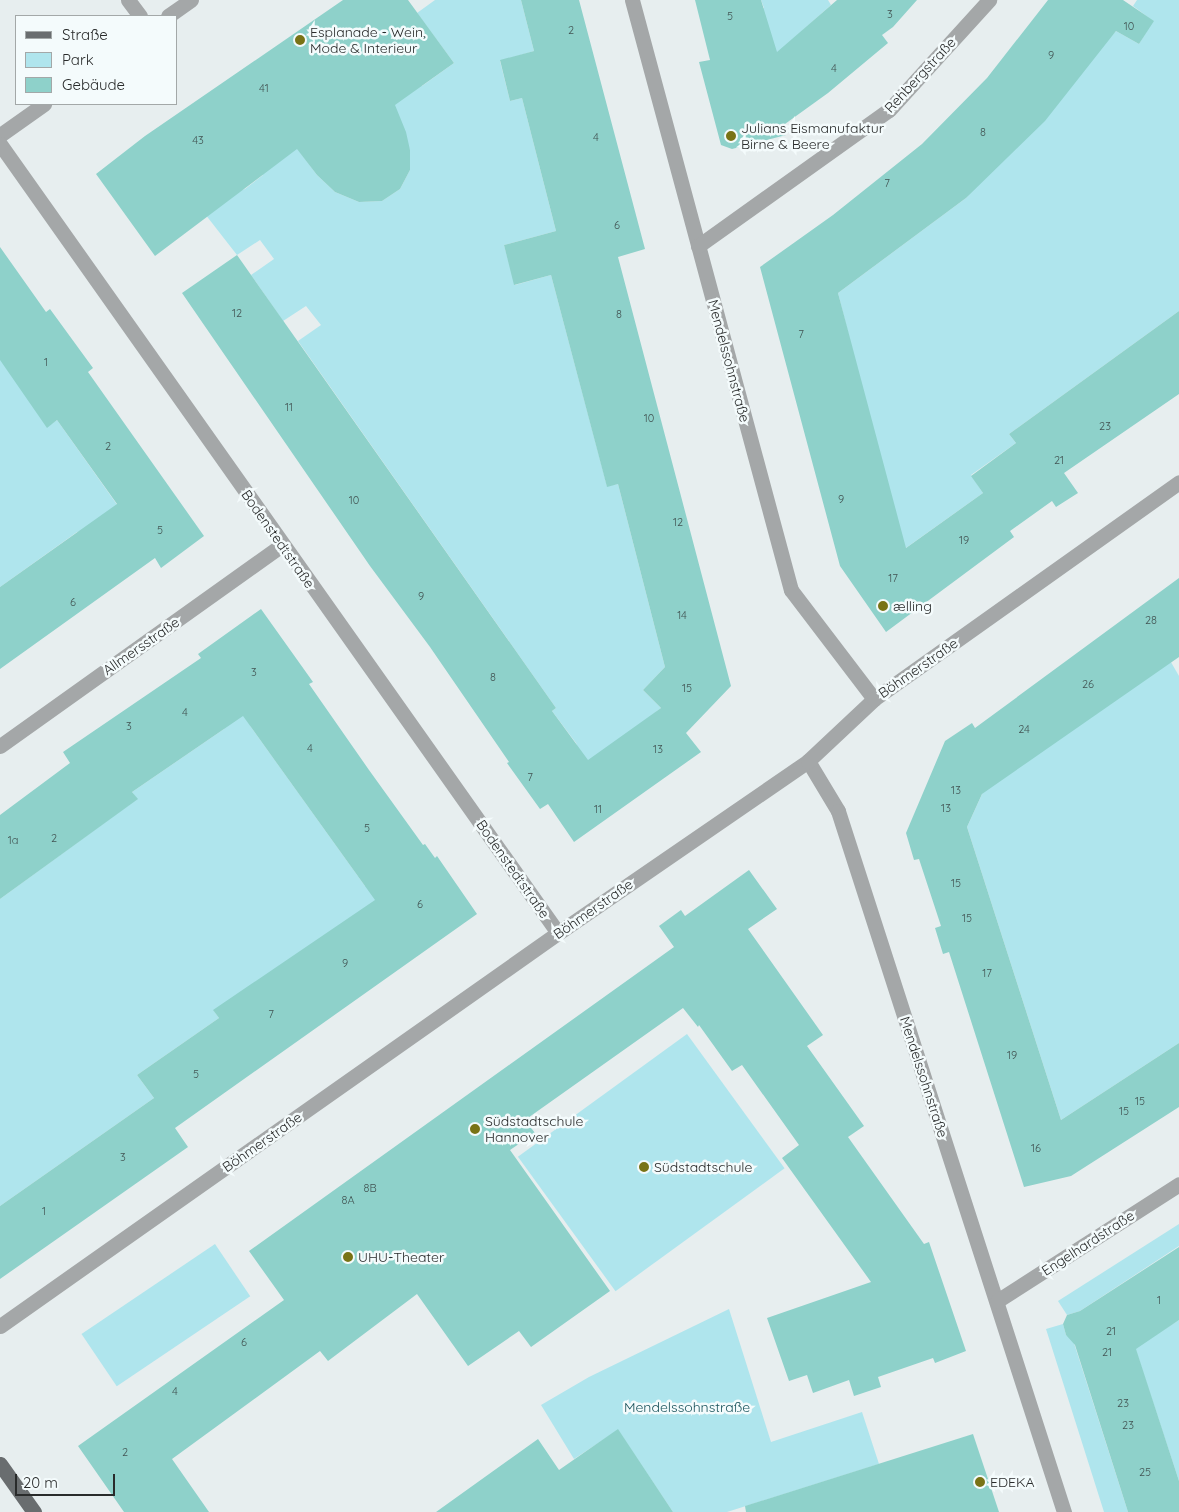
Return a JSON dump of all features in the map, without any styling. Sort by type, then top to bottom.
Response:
[{"type":"main road","points":[[0,1464],[34,1512]]},
{"type":"street","points":[[128,0],[139,15]]},
{"type":"street","points":[[169,15],[191,0]]},
{"type":"street","name":"Mendelssohnstraße","points":[[632,0],[791,590],[874,699]]},
{"type":"street","name":"Rehbergstraße","points":[[698,246],[889,110],[989,0]]},
{"type":"street","points":[[0,135],[43,105]]},
{"type":"street","name":"Bodenstedtstraße","points":[[0,144],[558,933]]},
{"type":"street","name":"Böhmerstraße","points":[[0,1326],[558,933],[808,762],[874,699],[1179,482]]},
{"type":"street","name":"Allmersstraße","points":[[0,746],[282,545]]},
{"type":"street","name":"Mendelssohnstraße","points":[[808,762],[838,811],[1064,1512]]},
{"type":"street","name":"Engelhardstraße","points":[[997,1301],[1179,1184]]},
{"type":"green space","points":[[435,0],[521,0],[534,51],[500,61],[510,101],[522,98],[556,231],[504,245],[515,285],[551,275],[607,486],[618,484],[665,667],[643,690],[661,708],[585,767],[576,743],[552,711],[556,708],[298,341],[321,325],[306,306],[283,321],[251,275],[274,259],[260,240],[237,255],[198,205],[245,189],[263,175],[245,149],[285,132],[317,175],[335,192],[359,202],[382,201],[400,189],[410,170],[410,150],[370,74],[422,86],[454,63],[417,13]]},
{"type":"green space","points":[[761,0],[828,0],[831,5],[766,63],[759,9],[764,8]]},
{"type":"green space","points":[[1137,0],[1179,0],[1179,311],[1009,434],[1016,443],[971,475],[983,493],[903,550],[838,293],[966,198],[1116,31],[1139,44],[1153,21],[1133,6]]},
{"type":"green space","points":[[0,358],[47,427],[57,420],[130,523],[77,532],[0,587]]},
{"type":"green space","points":[[1168,657],[1179,676],[1179,1043],[1061,1120],[967,827],[988,781]]},
{"type":"green space","points":[[239,700],[251,727],[365,886],[372,881],[382,896],[214,1011],[219,1018],[137,1075],[154,1098],[0,1206],[0,899],[137,799],[132,792],[224,729]]},
{"type":"green space","points":[[687,1034],[785,1168],[615,1291],[518,1157]]},
{"type":"green space","points":[[1179,1224],[1179,1246],[1080,1311],[1067,1315],[1058,1301]]},
{"type":"green space","points":[[215,1244],[250,1296],[117,1386],[82,1334]]},
{"type":"green space","name":"Mendelssohnstraße","points":[[729,1309],[771,1442],[862,1412],[879,1464],[727,1512],[673,1512],[618,1430],[574,1459],[541,1405],[589,1377]]},
{"type":"green space","points":[[1179,1320],[1179,1481],[1135,1348]]},
{"type":"green space","points":[[1063,1324],[1066,1335],[1073,1340],[1128,1512],[1104,1512],[1046,1329]]},
{"type":"building","points":[[343,0],[408,0],[454,63],[395,105],[406,132],[410,150],[410,170],[400,189],[382,201],[359,202],[335,192],[317,175],[297,149],[155,256],[96,174],[145,136]]},
{"type":"building","points":[[521,0],[579,0],[645,249],[618,257],[731,686],[686,733],[701,752],[574,842],[548,804],[540,809],[507,763],[509,762],[430,647],[370,566],[182,293],[237,255],[556,708],[552,711],[588,760],[661,708],[643,690],[665,667],[618,484],[607,487],[551,275],[514,285],[504,245],[556,231],[522,98],[510,101],[500,60],[534,51]]},
{"type":"building","points":[[695,0],[761,0],[777,52],[837,0],[917,0],[893,27],[882,35],[888,43],[828,93],[778,129],[786,135],[732,149],[721,145],[699,62],[710,60]]},
{"type":"building","points":[[1048,0],[1123,0],[1154,21],[1139,44],[1116,31],[1045,121],[966,198],[838,293],[906,548],[983,493],[971,476],[1016,443],[1009,434],[1179,311],[1179,394],[1064,473],[1078,493],[1056,507],[1052,501],[1010,531],[1014,537],[886,632],[840,566],[760,267],[833,215],[922,144],[987,78]]},
{"type":"building","points":[[0,247],[46,312],[50,309],[93,368],[88,372],[204,536],[161,568],[155,558],[0,669],[0,587],[117,504],[57,420],[47,428],[0,360]]},
{"type":"building","points":[[1179,578],[1179,657],[982,794],[967,827],[1061,1120],[1179,1043],[1179,1107],[1071,1176],[1024,1187],[949,952],[943,954],[935,928],[941,926],[919,859],[914,860],[906,833],[945,741],[972,723],[975,728]]},
{"type":"building","points":[[261,609],[313,682],[309,684],[369,770],[423,845],[425,844],[435,858],[437,856],[477,914],[175,1128],[188,1147],[0,1279],[0,1206],[154,1098],[137,1075],[219,1018],[213,1010],[375,900],[243,716],[132,792],[138,799],[0,899],[0,815],[70,763],[63,752],[201,658],[198,654]]},
{"type":"building","name":"Südstadtschule Hannover","points":[[749,870],[777,909],[748,929],[823,1035],[807,1046],[864,1126],[848,1137],[924,1244],[929,1242],[966,1351],[935,1363],[933,1358],[878,1377],[881,1387],[854,1396],[849,1380],[813,1393],[807,1375],[789,1381],[767,1318],[871,1282],[782,1158],[799,1145],[742,1065],[732,1071],[699,1025],[698,1027],[683,1008],[525,1120],[535,1133],[510,1150],[610,1291],[531,1347],[519,1331],[468,1366],[417,1294],[328,1361],[320,1351],[172,1459],[209,1512],[124,1512],[78,1446],[284,1300],[249,1251],[674,947],[659,926],[681,910],[685,916]]},
{"type":"building","points":[[1179,1247],[1179,1320],[1136,1349],[1179,1481],[1179,1512],[1128,1512],[1075,1345],[1066,1335],[1063,1324],[1067,1315],[1080,1311]]},
{"type":"building","points":[[618,1429],[673,1512],[436,1512],[538,1439],[559,1470]]},
{"type":"building","points":[[973,1434],[999,1512],[746,1512],[745,1506]]},
{"type":"place","name":"Esplanade - Wein, Mode & Interieur","points":[[300,40]]},
{"type":"place","name":"Julians Eismanufaktur Birne & Beere","points":[[731,136]]},
{"type":"place","name":"ælling","points":[[883,606]]},
{"type":"place","name":"Südstadtschule Hannover","points":[[475,1129]]},
{"type":"place","name":"Südstadtschule","points":[[644,1167]]},
{"type":"place","name":"UHU-Theater","points":[[348,1257]]},
{"type":"place","name":"EDEKA","points":[[980,1482]]}]
